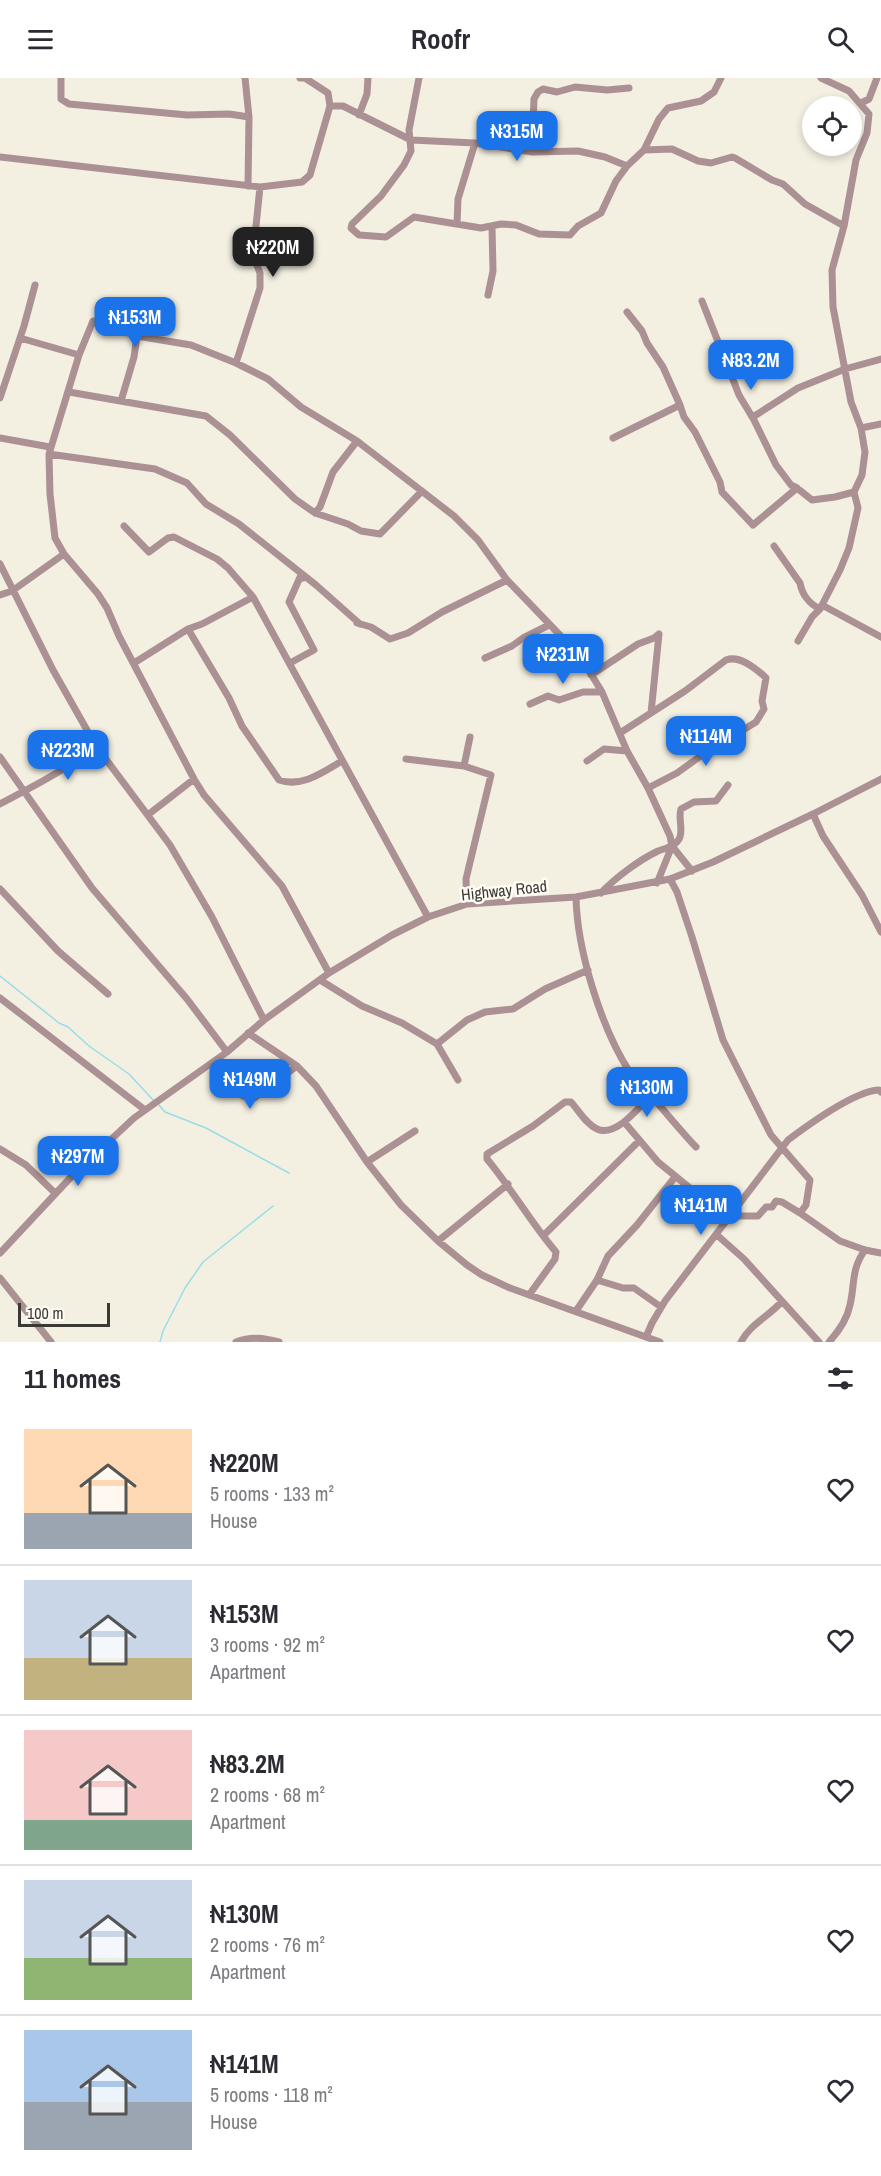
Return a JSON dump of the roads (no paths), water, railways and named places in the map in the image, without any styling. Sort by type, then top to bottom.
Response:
[{"type":"street","points":[[61,78],[61,99],[69,104],[131,111],[187,115],[229,114],[249,117]]},
{"type":"street","points":[[245,78],[249,117],[248,186]]},
{"type":"street","points":[[0,157],[260,187],[302,182],[310,176],[330,106],[328,93],[305,78],[300,78]]},
{"type":"street","points":[[359,115],[367,94],[368,78]]},
{"type":"street","points":[[419,78],[409,130],[411,151],[404,165],[381,196],[355,220],[351,228],[358,235],[386,237],[414,217],[481,228],[516,225],[539,234],[570,235],[578,226],[601,213],[616,181],[627,166],[644,150],[659,119],[668,108],[700,101],[714,92],[721,78]]},
{"type":"street","points":[[584,88],[590,78]]},
{"type":"street","points":[[821,78],[849,91],[854,96]]},
{"type":"street","points":[[862,102],[869,99],[877,78]]},
{"type":"street","points":[[532,152],[534,99],[538,92],[543,89],[557,92],[574,87],[607,90],[629,88]]},
{"type":"street","points":[[862,104],[869,114],[862,147]]},
{"type":"street","points":[[330,106],[344,106],[411,140],[475,143],[532,152],[578,151],[605,157],[627,166]]},
{"type":"street","points":[[457,224],[458,199],[475,143]]},
{"type":"street","points":[[644,150],[672,148],[698,160],[711,163],[735,158],[783,184],[805,204],[844,226]]},
{"type":"street","points":[[798,641],[812,617],[821,607],[849,548],[858,508],[854,492],[862,475],[864,452],[861,428],[851,402],[833,307],[832,270],[844,226],[858,156]]},
{"type":"street","points":[[236,363],[260,288],[260,273],[253,255],[260,187]]},
{"type":"street","points":[[488,295],[493,271],[492,226]]},
{"type":"street","points":[[0,398],[35,285]]},
{"type":"street","points":[[702,301],[739,395],[753,417],[776,465],[791,485],[813,500],[854,492]]},
{"type":"street","points":[[627,312],[642,331],[663,367],[684,417],[695,432],[720,482],[722,492],[753,525],[797,488]]},
{"type":"street","points":[[329,973],[282,886],[204,795],[119,636],[107,608],[64,554],[55,538],[50,494],[50,450],[79,355],[93,321],[137,336],[191,345],[268,379],[301,407],[357,441],[454,516],[478,540],[507,580],[580,656],[602,692],[627,751],[648,788],[670,836],[672,846],[692,871]]},
{"type":"street","points":[[121,400],[137,336]]},
{"type":"street","points":[[20,338],[79,355]]},
{"type":"street","points":[[753,417],[798,388],[845,369],[881,359]]},
{"type":"street","points":[[69,392],[206,416],[230,435],[294,499],[315,513],[362,531],[380,534],[422,491]]},
{"type":"street","points":[[613,438],[680,405]]},
{"type":"street","points":[[861,428],[881,424]]},
{"type":"street","points":[[0,438],[50,450],[154,469],[187,483],[206,504],[238,524],[321,588],[360,624]]},
{"type":"street","points":[[315,513],[320,507],[333,472],[357,441]]},
{"type":"street","points":[[124,526],[149,552],[168,538],[174,537],[201,550],[228,568],[253,597],[428,917]]},
{"type":"street","points":[[774,546],[800,583],[801,590],[808,600],[881,637]]},
{"type":"street","points":[[0,595],[12,591],[64,554]]},
{"type":"street","points":[[0,564],[53,670],[96,746],[170,845],[212,917],[264,1020]]},
{"type":"street","points":[[290,663],[314,650],[289,602],[301,575],[355,623],[371,627],[390,639],[399,637],[442,612],[507,580]]},
{"type":"street","points":[[134,663],[188,629],[253,597]]},
{"type":"street","points":[[485,658],[549,625]]},
{"type":"street","points":[[188,629],[230,698],[242,726],[279,780],[288,783],[306,781],[342,761]]},
{"type":"street","points":[[591,675],[638,644],[659,634],[651,713]]},
{"type":"street","points":[[620,733],[733,657],[766,678],[762,701],[764,709],[756,722],[702,754],[677,773],[648,788]]},
{"type":"street","points":[[530,704],[548,696],[560,700],[583,692],[602,692]]},
{"type":"street","points":[[464,766],[470,736]]},
{"type":"street","points":[[0,804],[76,762],[96,746]]},
{"type":"street","points":[[587,761],[604,748],[627,751]]},
{"type":"street","points":[[0,757],[92,888],[187,999],[227,1052]]},
{"type":"street","points":[[406,759],[464,766],[489,773],[491,777],[466,879],[467,904]]},
{"type":"street","points":[[149,814],[194,779]]},
{"type":"street","name":"Highway Road","points":[[0,1254],[55,1193],[146,1109],[227,1052],[264,1020],[329,973],[392,935],[428,917],[467,904],[576,897],[670,879],[692,871],[813,814],[881,779]]},
{"type":"street","points":[[600,894],[612,881],[656,852],[677,842],[680,836],[681,809],[694,802],[716,801],[728,785]]},
{"type":"street","points":[[813,814],[823,836],[862,895],[881,932]]},
{"type":"street","points":[[657,883],[672,846]]},
{"type":"street","points":[[670,879],[677,892],[692,937],[723,1040],[767,1127],[810,1180],[806,1205],[800,1213]]},
{"type":"street","points":[[0,890],[58,951],[108,994]]},
{"type":"street","points":[[576,897],[582,949],[598,1004],[611,1036],[630,1073],[696,1147]]},
{"type":"street","points":[[437,1044],[467,1020],[485,1012],[513,1009],[545,989],[588,970]]},
{"type":"street","points":[[320,980],[362,1006],[402,1023],[437,1044],[459,1080]]},
{"type":"street","points":[[0,999],[146,1109]]},
{"type":"street","points":[[248,1033],[297,1066],[316,1086],[367,1162],[401,1204],[438,1241],[482,1275],[529,1295],[660,1342]]},
{"type":"street","points":[[212,1063],[238,1095],[246,1098],[254,1098],[297,1066]]},
{"type":"street","points":[[646,1337],[661,1307],[788,1140],[851,1100],[871,1090],[881,1092]]},
{"type":"street","points":[[529,1295],[556,1255],[508,1184],[488,1159],[487,1154],[533,1126],[565,1102],[571,1102],[600,1131],[624,1123],[651,1095]]},
{"type":"street","points":[[624,1123],[675,1177],[728,1219]]},
{"type":"street","points":[[367,1162],[415,1131]]},
{"type":"street","points":[[544,1235],[639,1141]]},
{"type":"street","points":[[0,1149],[26,1165],[55,1193]]},
{"type":"street","points":[[576,1311],[597,1280],[608,1256],[637,1226],[675,1177]]},
{"type":"street","points":[[438,1241],[508,1184]]},
{"type":"street","points":[[728,1219],[738,1216],[750,1218],[758,1216],[765,1207],[772,1207],[776,1202],[782,1202],[840,1241],[864,1250],[881,1253]]},
{"type":"street","points":[[717,1235],[744,1259],[819,1342]]},
{"type":"street","points":[[829,1342],[845,1320],[850,1305],[855,1265],[864,1250]]},
{"type":"street","points":[[0,1278],[51,1342]]},
{"type":"street","points":[[597,1280],[623,1288],[634,1288],[661,1307]]},
{"type":"street","points":[[741,1342],[747,1332],[776,1309],[782,1301]]},
{"type":"street","points":[[236,1342],[263,1338],[279,1342]]},
{"type":"waterway","points":[[0,976],[59,1023],[68,1027],[89,1046],[129,1074],[154,1101]]},
{"type":"waterway","points":[[158,1104],[165,1112],[206,1128],[289,1173]]},
{"type":"waterway","points":[[160,1342],[163,1331],[185,1288],[203,1262],[273,1206]]}]
